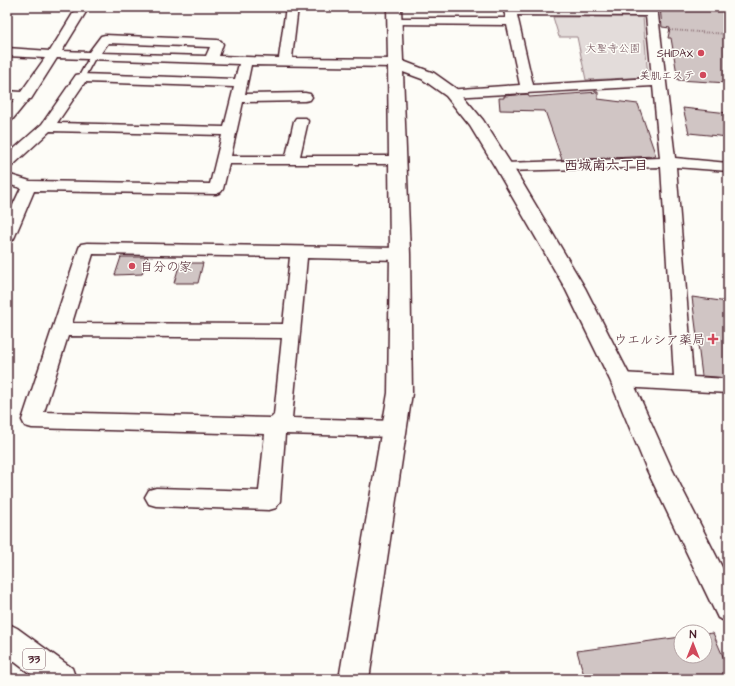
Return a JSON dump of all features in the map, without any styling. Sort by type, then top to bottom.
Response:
[{"type":"street","points":[[7,117],[26,96],[55,55],[83,7]]},
{"type":"street","points":[[285,61],[292,7]]},
{"type":"street","points":[[354,679],[400,393],[400,254],[394,63],[394,14],[510,14],[651,10],[668,162],[684,383]]},
{"type":"street","points":[[510,14],[527,88]]},
{"type":"street","points":[[93,56],[106,39],[217,44],[211,60]]},
{"type":"street","points":[[7,52],[246,61],[394,63],[428,76],[452,93],[477,124],[504,167],[574,288],[621,380],[660,470],[728,608]]},
{"type":"street","points":[[7,179],[29,186],[216,189],[246,61]]},
{"type":"street","points":[[7,163],[47,127],[66,103],[81,78],[241,83]]},
{"type":"street","points":[[452,93],[658,82]]},
{"type":"street","points":[[7,95],[26,96]]},
{"type":"street","points":[[238,98],[304,97]]},
{"type":"street","points":[[292,160],[301,121]]},
{"type":"street","points":[[47,127],[230,131]]},
{"type":"street","points":[[223,160],[397,160]]},
{"type":"street","points":[[504,167],[668,162],[728,167]]},
{"type":"street","points":[[7,236],[10,221],[29,186]]},
{"type":"street","points":[[395,429],[32,420],[87,248],[400,254]]},
{"type":"street","points":[[156,497],[269,501],[276,426],[283,417],[298,252]]},
{"type":"street","points":[[61,329],[291,331]]},
{"type":"street","points":[[621,380],[728,386]]},
{"type":"street","name":"33","points":[[7,638],[61,679]]},
{"type":"lane","points":[[81,78],[93,56]]},
{"type":"path","points":[[653,28],[728,34]]},
{"type":"green space","name":"大聖寺公園","points":[[553,17],[643,17],[648,77],[586,80],[577,37],[559,37]]},
{"type":"building","points":[[660,7],[728,7],[728,83],[678,80],[671,38],[668,38],[670,28],[662,27]]},
{"type":"building","points":[[598,92],[598,99],[638,104],[656,156],[562,160],[545,111],[500,110],[499,98],[504,98],[504,96],[528,94],[529,97]]},
{"type":"building","points":[[683,108],[728,113],[728,137],[689,133]]},
{"type":"building","name":"自分の家","points":[[121,257],[148,257],[142,274],[115,275]]},
{"type":"building","points":[[180,263],[203,263],[198,283],[174,283]]},
{"type":"building","name":"ウエルシア薬局","points":[[692,297],[728,302],[728,378],[702,376]]},
{"type":"building","points":[[713,633],[728,668],[728,679],[585,679],[577,651],[673,638],[673,664],[713,664]]},
{"type":"place","name":"SHIDAX","points":[[701,53]]},
{"type":"place","name":"美肌エステ","points":[[703,75]]},
{"type":"place","name":"自分の家","points":[[132,266]]},
{"type":"place","name":"ウエルシア薬局","points":[[713,339]]},
{"type":"district","name":"西城南六丁目","points":[[606,165]]}]
